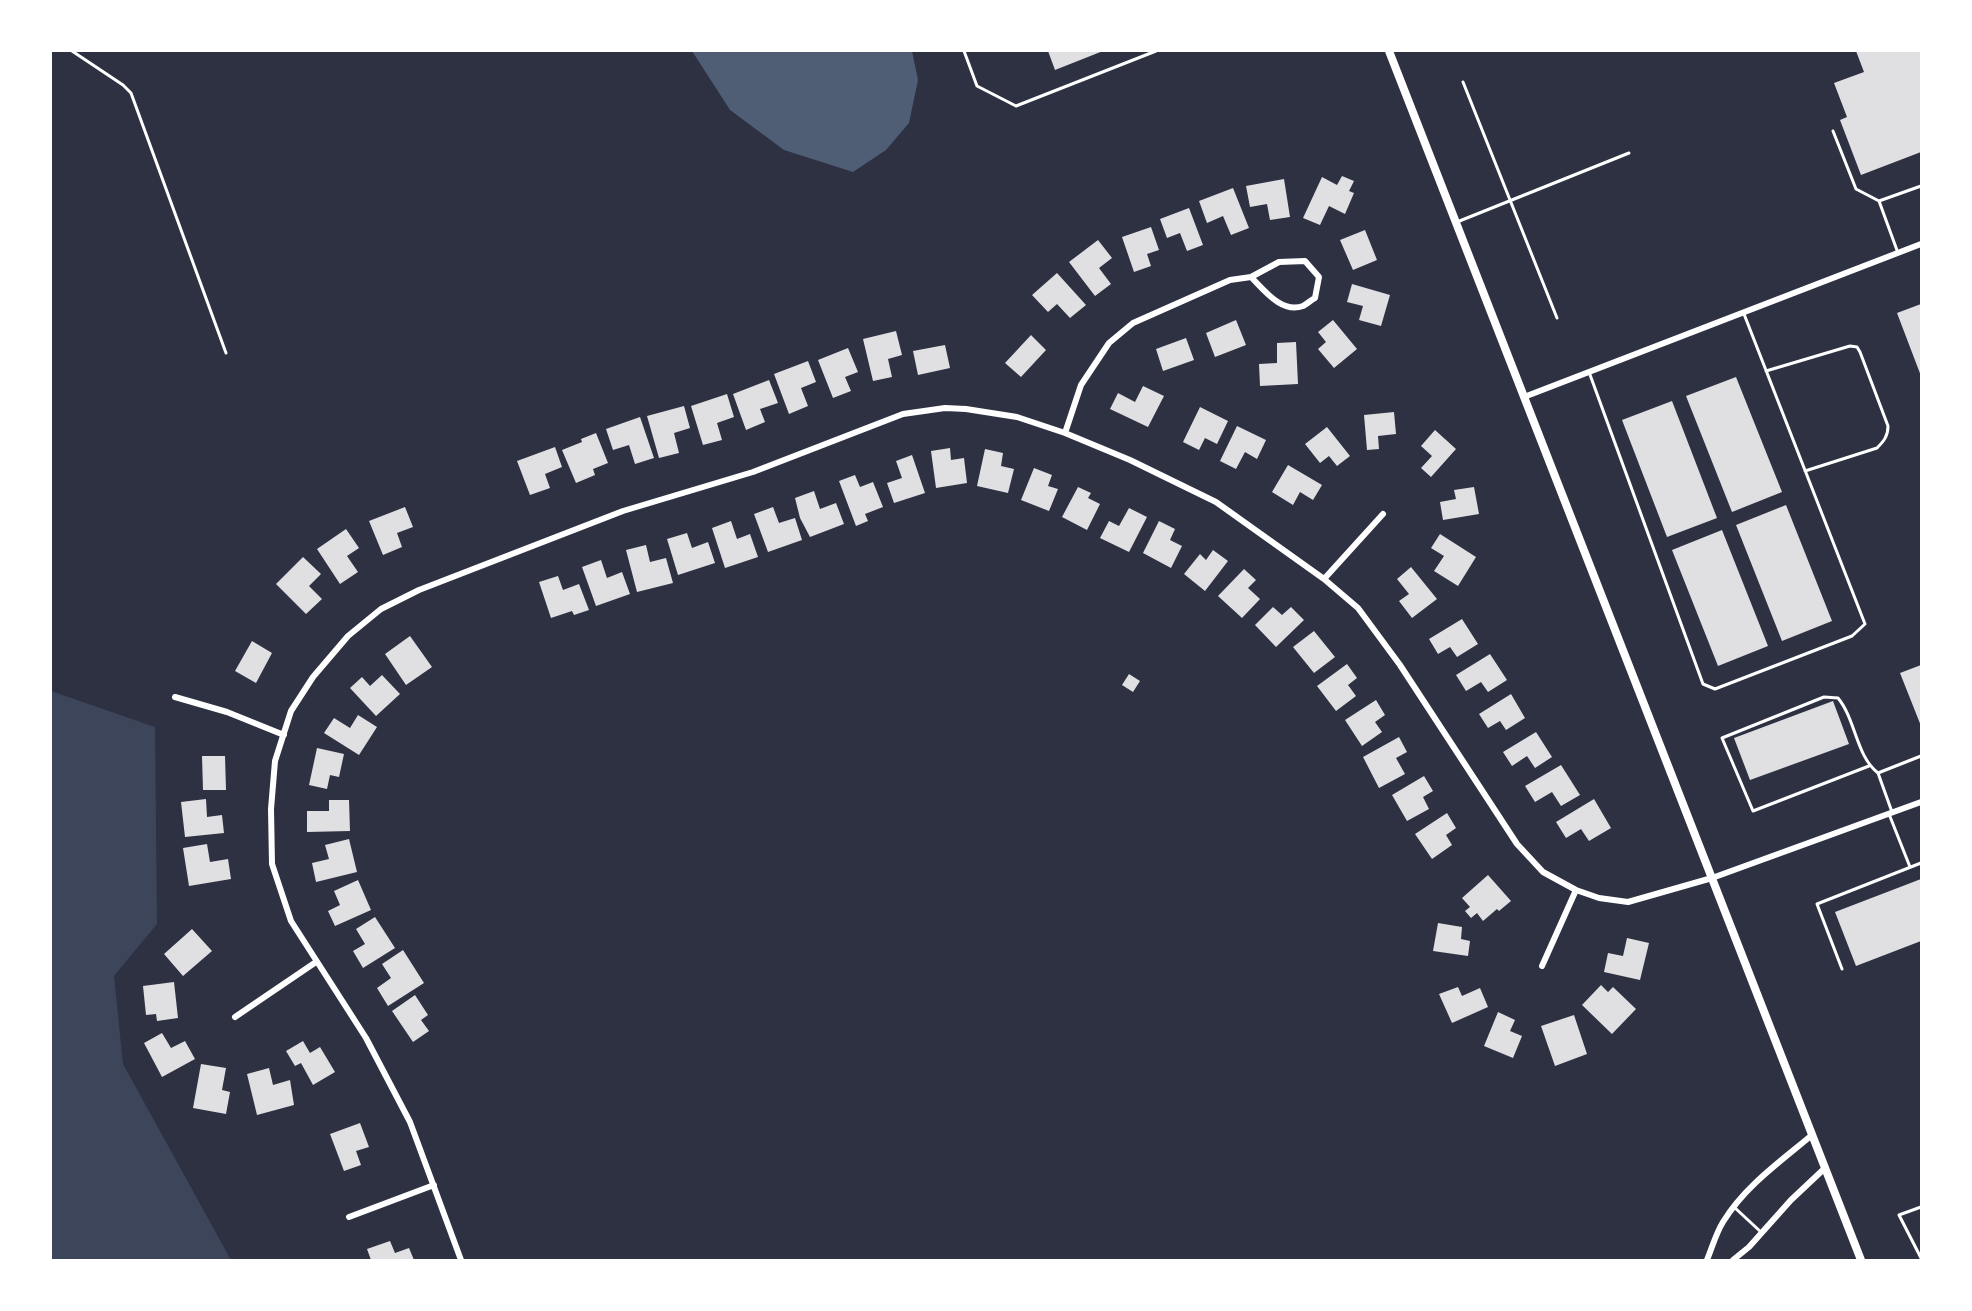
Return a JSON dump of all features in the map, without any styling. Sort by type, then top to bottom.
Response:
[{"type":"street","points":[[1389,51],[1861,1260]]},
{"type":"street","points":[[1524,397],[1921,244]]},
{"type":"street","points":[[1065,433],[1081,385],[1109,343],[1133,322],[1230,280],[1251,277],[1279,262],[1305,261],[1318,277],[1315,298],[1301,307],[1287,307],[1272,298],[1251,277]]},
{"type":"street","points":[[461,1260],[410,1122],[366,1038],[291,921],[272,864],[271,809],[275,761],[291,711],[313,677],[348,636],[381,609],[419,590],[623,510],[753,472],[903,414],[945,408],[1017,417],[1065,433],[1130,460],[1216,502],[1324,579],[1358,609],[1400,665],[1517,844],[1544,872],[1576,890],[1628,902],[1712,878],[1921,802]]},
{"type":"street","points":[[1324,579],[1383,514]]},
{"type":"street","points":[[175,697],[227,712],[284,735]]},
{"type":"street","points":[[1542,966],[1576,890]]},
{"type":"street","points":[[235,1017],[316,962]]},
{"type":"street","points":[[1707,1260],[1722,1223],[1734,1207],[1754,1184],[1812,1135]]},
{"type":"street","points":[[1733,1260],[1749,1247],[1791,1200],[1825,1168]]},
{"type":"street","points":[[349,1217],[434,1185]]},
{"type":"lane","points":[[72,51],[123,85],[131,93],[226,353]]},
{"type":"lane","points":[[963,51],[977,86],[1016,106],[1156,51]]},
{"type":"lane","points":[[1463,82],[1557,318]]},
{"type":"lane","points":[[1833,130],[1856,189],[1879,201],[1898,253]]},
{"type":"lane","points":[[1456,222],[1629,153]]},
{"type":"lane","points":[[1879,201],[1921,186]]},
{"type":"lane","points":[[1589,372],[1703,684],[1715,689],[1852,636],[1865,624],[1743,312]]},
{"type":"lane","points":[[1766,371],[1850,346],[1857,347],[1860,352],[1888,426],[1888,434],[1877,448],[1805,471]]},
{"type":"lane","points":[[1869,766],[1753,811],[1722,738],[1824,697],[1839,698],[1847,708],[1869,766],[1878,773],[1910,867]]},
{"type":"lane","points":[[1878,773],[1921,756]]},
{"type":"lane","points":[[1842,969],[1818,904],[1921,863]]},
{"type":"lane","points":[[1734,1207],[1762,1233]]},
{"type":"lane","points":[[1921,1207],[1899,1215],[1921,1258]]},
{"type":"shaded area","points":[[692,51],[912,51],[918,80],[909,123],[886,150],[853,172],[784,150],[730,110]]},
{"type":"shaded area","points":[[51,691],[155,727],[157,924],[114,976],[123,1064],[231,1260],[51,1260]]},
{"type":"building","points":[[1048,51],[1103,51],[1055,70]]},
{"type":"building","points":[[1856,51],[1921,51],[1921,152],[1861,175],[1840,120],[1847,117],[1834,83],[1864,72]]},
{"type":"building","points":[[1342,176],[1354,181],[1349,191],[1354,193],[1345,214],[1329,206],[1320,225],[1303,218],[1322,177],[1337,185]]},
{"type":"building","points":[[1284,179],[1290,217],[1270,220],[1267,204],[1250,207],[1246,186]]},
{"type":"building","points":[[1233,188],[1249,228],[1231,235],[1223,216],[1207,223],[1199,201]]},
{"type":"building","points":[[1189,208],[1203,245],[1187,251],[1180,233],[1167,238],[1160,219]]},
{"type":"building","points":[[1151,227],[1159,250],[1147,254],[1151,266],[1134,272],[1122,237]]},
{"type":"building","points":[[1365,230],[1377,260],[1353,270],[1340,240]]},
{"type":"building","points":[[1098,240],[1112,258],[1099,268],[1111,284],[1095,296],[1069,262]]},
{"type":"building","points":[[1057,273],[1086,305],[1070,318],[1057,304],[1048,312],[1032,295]]},
{"type":"building","points":[[1352,284],[1390,295],[1381,326],[1359,320],[1363,306],[1347,302]]},
{"type":"building","points":[[1921,304],[1921,376],[1897,313]]},
{"type":"building","points":[[1236,320],[1246,345],[1215,357],[1206,333]]},
{"type":"building","points":[[1333,320],[1357,349],[1334,368],[1318,349],[1326,342],[1318,332]]},
{"type":"building","points":[[896,331],[902,355],[888,359],[892,377],[873,381],[863,339]]},
{"type":"building","points":[[1031,335],[1046,350],[1021,377],[1005,363]]},
{"type":"building","points":[[1186,338],[1194,360],[1163,371],[1156,349]]},
{"type":"building","points":[[1296,342],[1298,384],[1260,386],[1259,364],[1277,363],[1277,343]]},
{"type":"building","points":[[945,345],[950,368],[918,375],[913,351]]},
{"type":"building","points":[[848,348],[858,372],[845,377],[851,391],[833,398],[818,360]]},
{"type":"building","points":[[808,361],[816,382],[801,388],[808,406],[789,414],[774,374]]},
{"type":"building","points":[[1736,377],[1782,492],[1732,512],[1686,396]]},
{"type":"building","points":[[769,380],[778,403],[760,409],[765,422],[746,430],[733,394]]},
{"type":"building","points":[[1143,386],[1164,396],[1148,427],[1110,409],[1118,393],[1135,402]]},
{"type":"building","points":[[727,394],[734,417],[717,423],[722,440],[703,445],[691,406]]},
{"type":"building","points":[[1672,401],[1717,518],[1667,537],[1622,420]]},
{"type":"building","points":[[684,406],[690,428],[674,433],[679,453],[659,458],[647,416]]},
{"type":"building","points":[[1200,407],[1228,421],[1217,444],[1205,438],[1199,450],[1183,442]]},
{"type":"building","points":[[1394,412],[1396,434],[1378,436],[1379,449],[1367,450],[1364,415]]},
{"type":"building","points":[[640,417],[654,458],[635,464],[629,445],[613,450],[606,429]]},
{"type":"building","points":[[1237,426],[1266,440],[1257,459],[1245,452],[1236,469],[1220,461]]},
{"type":"building","points":[[1327,427],[1350,456],[1337,466],[1329,456],[1320,463],[1305,444]]},
{"type":"building","points":[[1435,430],[1456,449],[1431,477],[1421,468],[1432,456],[1421,446]]},
{"type":"building","points":[[596,433],[608,463],[593,469],[595,475],[576,483],[562,450]]},
{"type":"building","points":[[555,447],[562,467],[545,474],[550,488],[530,495],[517,461]]},
{"type":"building","points":[[950,448],[951,460],[964,458],[967,483],[936,488],[931,451]]},
{"type":"building","points":[[985,449],[1003,453],[1001,466],[1014,469],[1008,493],[977,486]]},
{"type":"building","points":[[912,455],[925,493],[894,503],[887,483],[902,478],[896,461]]},
{"type":"building","points":[[1288,465],[1322,485],[1313,500],[1300,492],[1293,505],[1272,492]]},
{"type":"building","points":[[1034,468],[1052,475],[1048,486],[1058,489],[1049,511],[1021,500]]},
{"type":"building","points":[[855,475],[860,487],[873,482],[883,507],[865,514],[868,521],[856,526],[839,481]]},
{"type":"building","points":[[1078,487],[1091,493],[1088,498],[1100,504],[1087,530],[1062,517]]},
{"type":"building","points":[[1474,487],[1479,514],[1443,520],[1440,502],[1456,499],[1454,490]]},
{"type":"building","points":[[814,491],[820,509],[836,503],[844,524],[810,537],[800,518],[795,498]]},
{"type":"building","points":[[1786,505],[1832,621],[1782,641],[1736,525]]},
{"type":"building","points":[[405,507],[413,527],[397,533],[402,547],[383,555],[369,521]]},
{"type":"building","points":[[773,507],[779,523],[795,518],[802,540],[768,552],[754,514]]},
{"type":"building","points":[[1129,508],[1147,517],[1129,552],[1100,538],[1109,521],[1119,526]]},
{"type":"building","points":[[731,521],[737,539],[750,534],[758,557],[725,568],[712,528]]},
{"type":"building","points":[[1159,521],[1175,529],[1170,540],[1182,546],[1171,568],[1143,553]]},
{"type":"building","points":[[346,529],[359,548],[347,556],[358,572],[340,584],[317,549]]},
{"type":"building","points":[[1722,530],[1768,646],[1718,666],[1672,550]]},
{"type":"building","points":[[687,533],[692,548],[708,542],[715,563],[678,575],[667,539]]},
{"type":"building","points":[[1440,534],[1476,557],[1458,586],[1434,571],[1444,556],[1431,548]]},
{"type":"building","points":[[646,545],[650,562],[666,558],[673,583],[637,592],[626,550]]},
{"type":"building","points":[[1213,550],[1228,561],[1205,591],[1184,574],[1200,554],[1206,560]]},
{"type":"building","points":[[303,557],[321,574],[309,586],[322,599],[306,614],[276,584]]},
{"type":"building","points":[[601,560],[607,578],[622,572],[630,594],[596,606],[582,567]]},
{"type":"building","points":[[1411,567],[1437,599],[1412,618],[1399,601],[1409,594],[1397,579]]},
{"type":"building","points":[[1244,569],[1256,580],[1248,588],[1260,599],[1242,618],[1218,596]]},
{"type":"building","points":[[558,576],[563,590],[579,584],[589,610],[574,615],[572,611],[551,618],[539,582]]},
{"type":"building","points":[[1273,607],[1282,615],[1291,607],[1304,620],[1276,647],[1255,625]]},
{"type":"building","points":[[1462,619],[1478,644],[1457,657],[1450,647],[1438,654],[1429,639]]},
{"type":"building","points":[[1314,631],[1335,657],[1314,673],[1293,647]]},
{"type":"building","points":[[410,636],[432,667],[406,685],[385,654]]},
{"type":"building","points":[[252,641],[272,653],[256,683],[235,671]]},
{"type":"building","points":[[1490,654],[1507,680],[1488,692],[1481,682],[1466,691],[1456,675]]},
{"type":"building","points":[[1347,664],[1357,678],[1348,685],[1356,696],[1336,711],[1317,686]]},
{"type":"building","points":[[1921,665],[1921,726],[1900,673]]},
{"type":"building","points":[[1129,674],[1140,681],[1133,692],[1122,685]]},
{"type":"building","points":[[382,675],[400,694],[376,716],[350,688],[362,677],[370,686]]},
{"type":"building","points":[[1511,694],[1525,718],[1506,730],[1500,721],[1488,728],[1479,714]]},
{"type":"building","points":[[1376,700],[1385,715],[1375,722],[1382,732],[1362,746],[1345,720]]},
{"type":"building","points":[[1833,701],[1849,744],[1750,780],[1734,738]]},
{"type":"building","points":[[358,715],[377,727],[359,755],[324,733],[334,718],[350,728]]},
{"type":"building","points":[[1536,732],[1552,757],[1535,768],[1527,756],[1512,766],[1503,752]]},
{"type":"building","points":[[1399,737],[1407,752],[1396,758],[1405,774],[1379,788],[1363,757]]},
{"type":"building","points":[[317,748],[344,754],[339,777],[330,775],[327,789],[309,785]]},
{"type":"building","points":[[202,756],[225,756],[226,790],[203,790]]},
{"type":"building","points":[[1561,765],[1580,795],[1561,806],[1552,792],[1535,802],[1525,786]]},
{"type":"building","points":[[1424,776],[1433,791],[1423,797],[1429,809],[1407,821],[1392,795]]},
{"type":"building","points":[[206,799],[207,817],[222,815],[224,833],[185,837],[181,802]]},
{"type":"building","points":[[1594,799],[1611,828],[1589,841],[1581,829],[1566,838],[1556,822]]},
{"type":"building","points":[[329,800],[349,800],[350,831],[307,832],[307,811],[329,811]]},
{"type":"building","points":[[1447,813],[1456,828],[1446,835],[1452,845],[1432,859],[1415,834]]},
{"type":"building","points":[[349,839],[357,872],[316,882],[312,863],[329,859],[325,845]]},
{"type":"building","points":[[207,844],[210,862],[228,859],[231,879],[189,886],[183,848]]},
{"type":"building","points":[[1488,875],[1511,901],[1483,921],[1477,913],[1471,918],[1465,911],[1470,907],[1462,898]]},
{"type":"building","points":[[1921,879],[1921,941],[1856,966],[1835,912]]},
{"type":"building","points":[[358,880],[371,910],[335,926],[328,911],[340,905],[334,891]]},
{"type":"building","points":[[375,917],[395,948],[363,968],[353,951],[365,944],[356,929]]},
{"type":"building","points":[[1438,923],[1462,927],[1461,939],[1470,941],[1468,956],[1433,951]]},
{"type":"building","points":[[192,929],[212,951],[183,976],[164,954]]},
{"type":"building","points":[[1627,938],[1649,943],[1640,980],[1604,972],[1608,953],[1623,956]]},
{"type":"building","points":[[403,950],[424,983],[388,1006],[377,988],[391,978],[382,964]]},
{"type":"building","points":[[174,982],[178,1018],[157,1021],[156,1014],[146,1015],[143,986]]},
{"type":"building","points":[[1601,985],[1608,992],[1613,987],[1636,1009],[1612,1034],[1582,1005]]},
{"type":"building","points":[[1458,987],[1462,996],[1480,988],[1488,1007],[1452,1023],[1439,994]]},
{"type":"building","points":[[415,995],[428,1015],[421,1020],[429,1031],[413,1042],[392,1011]]},
{"type":"building","points":[[1498,1012],[1515,1020],[1510,1031],[1522,1036],[1513,1058],[1484,1046]]},
{"type":"building","points":[[1574,1015],[1587,1054],[1555,1066],[1541,1026]]},
{"type":"building","points":[[162,1033],[171,1048],[185,1041],[195,1059],[162,1077],[144,1043]]},
{"type":"building","points":[[303,1041],[310,1053],[320,1047],[335,1072],[313,1085],[301,1063],[295,1066],[286,1051]]},
{"type":"building","points":[[201,1064],[226,1068],[222,1090],[230,1092],[226,1114],[193,1108]]},
{"type":"building","points":[[269,1068],[273,1085],[290,1080],[294,1105],[257,1115],[247,1074]]},
{"type":"building","points":[[360,1123],[369,1147],[356,1151],[361,1165],[344,1171],[330,1134]]},
{"type":"building","points":[[390,1241],[395,1253],[409,1248],[414,1260],[371,1260],[367,1249]]}]
